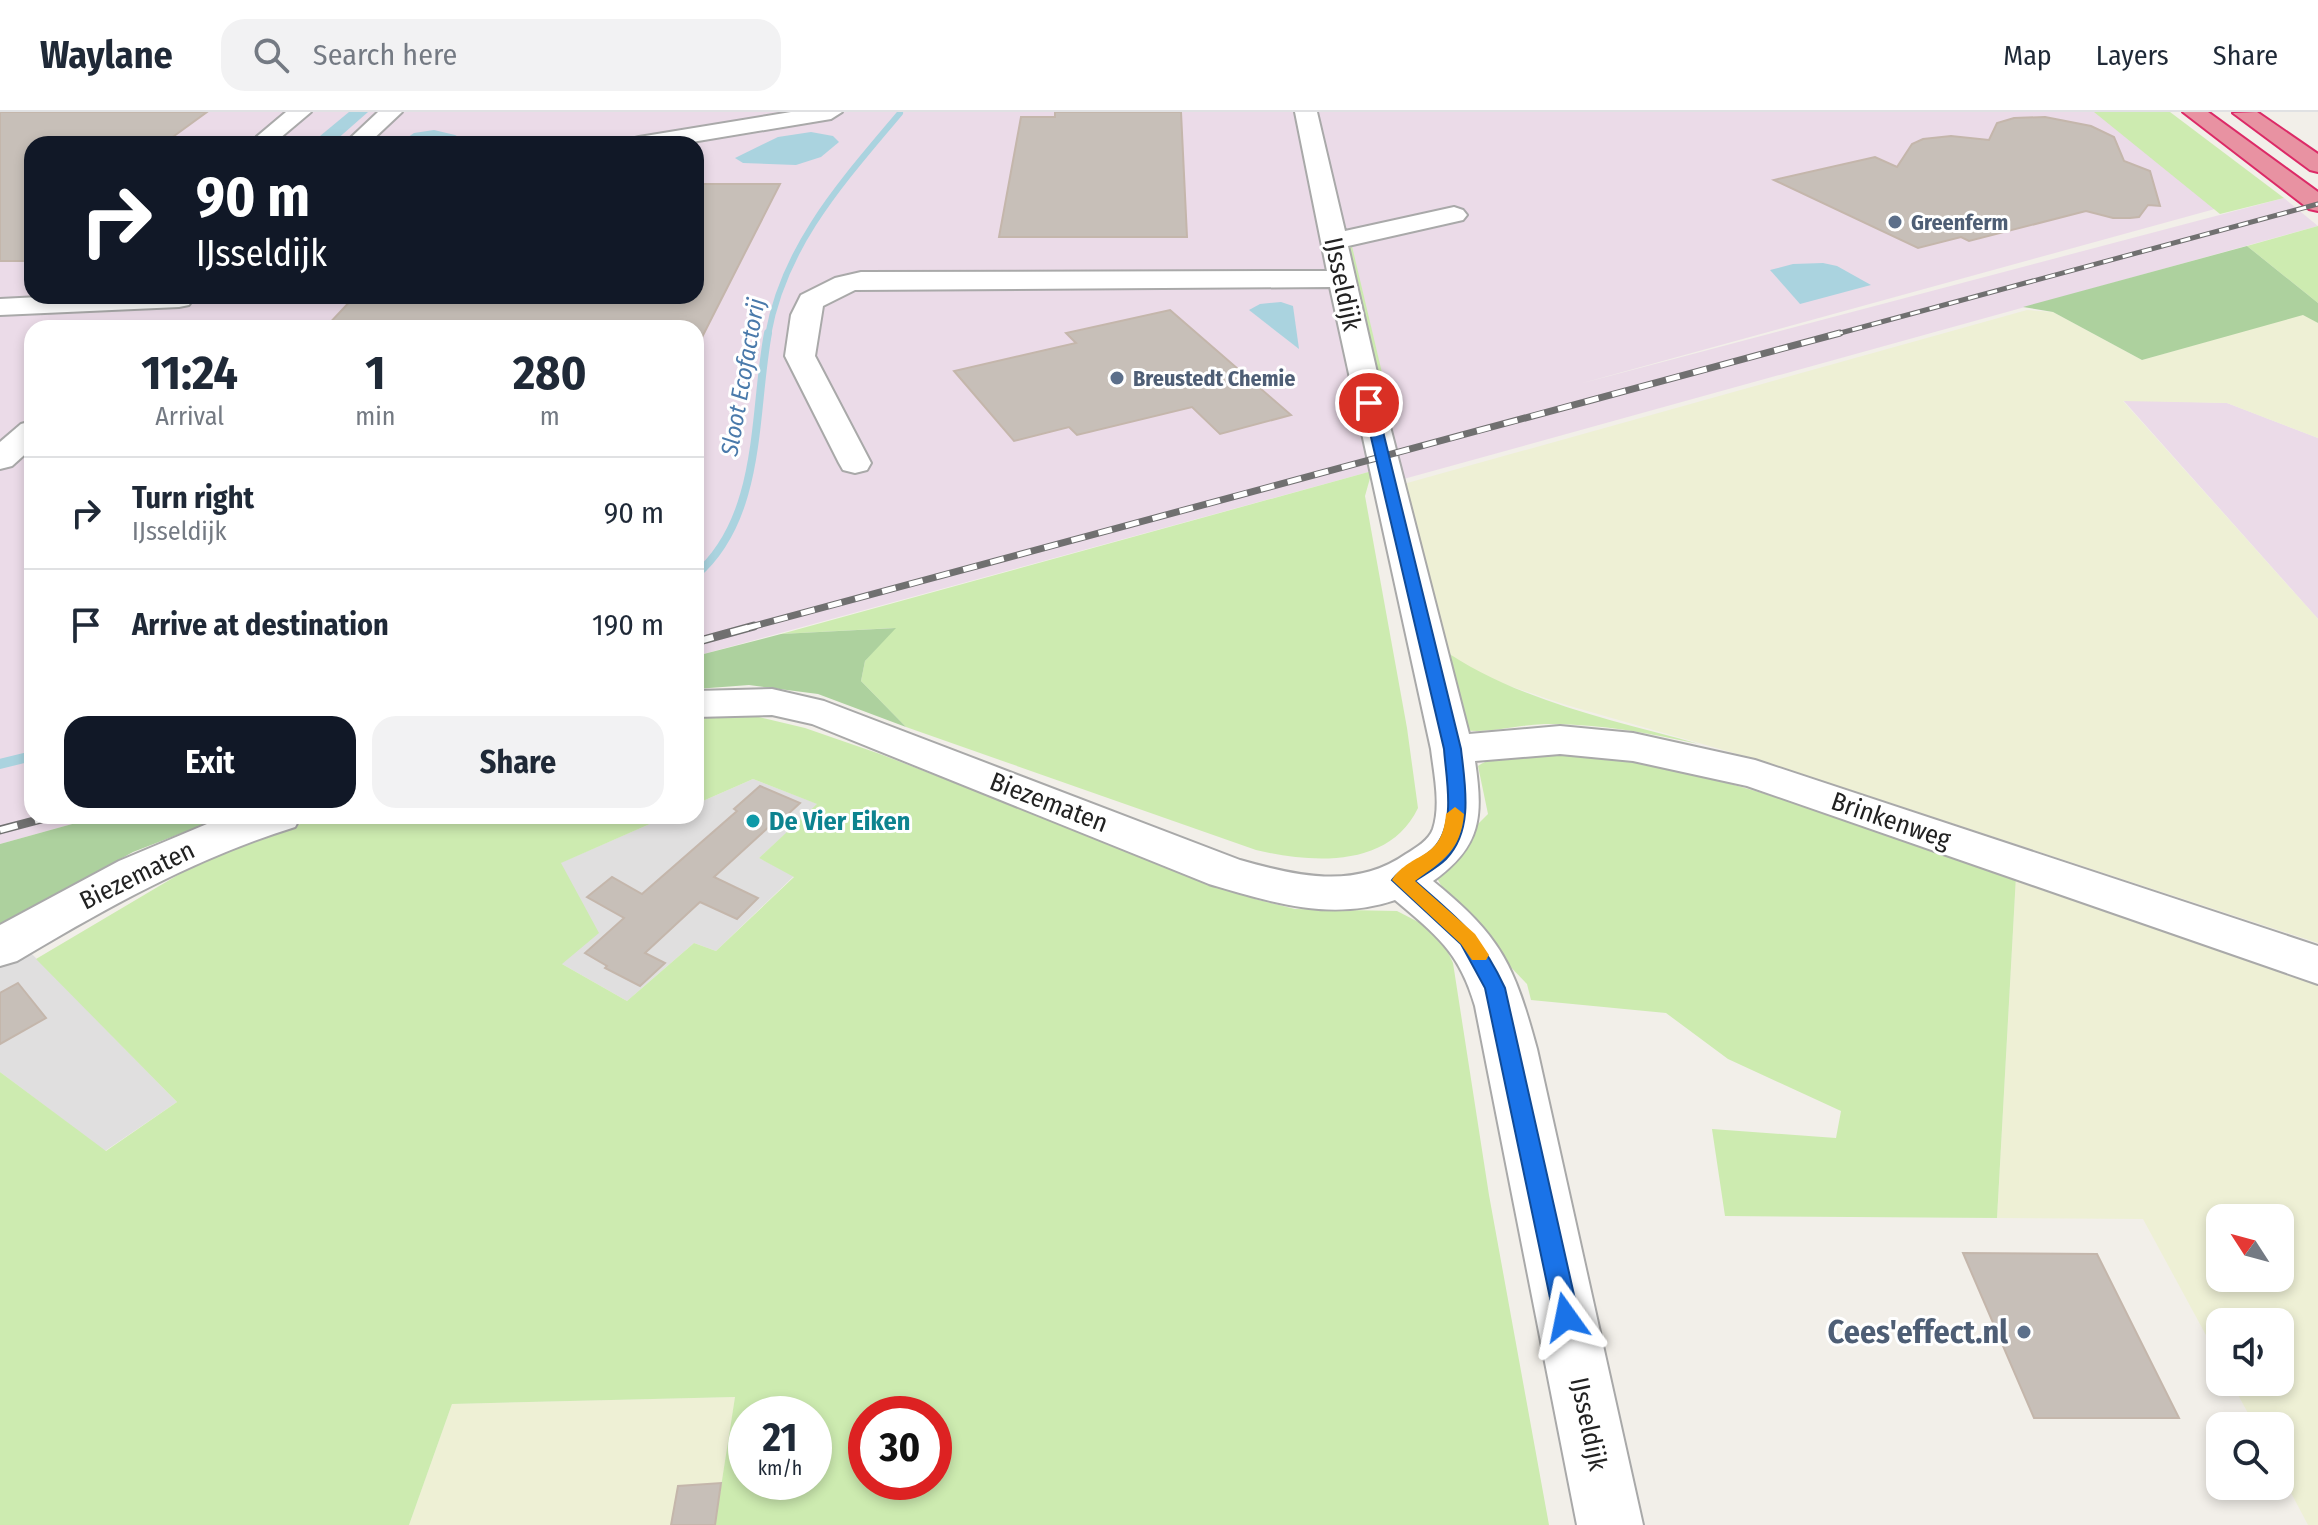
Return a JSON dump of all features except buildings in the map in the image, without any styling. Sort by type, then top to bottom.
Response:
[{"type":"highway","points":[[2194,112],[2311,199]]},
{"type":"highway","points":[[2242,112],[2318,165]]},
{"type":"street","points":[[269,136],[300,112]]},
{"type":"street","points":[[364,136],[391,112]]},
{"type":"street","points":[[687,136],[831,112]]},
{"type":"street","name":"IJsseldijk","points":[[1306,112],[1452,749],[1457,797],[1454,833],[1439,854],[1402,880],[1468,939],[1482,959],[1495,988],[1511,1049],[1610,1525]]},
{"type":"street","points":[[1334,241],[1454,215]]},
{"type":"street","points":[[855,463],[800,356],[805,315],[811,301],[845,284],[861,280],[1342,279]]},
{"type":"street","points":[[5,307],[167,310]]},
{"type":"street","points":[[0,459],[24,438]]},
{"type":"street","name":"Biezematen","points":[[704,704],[772,702],[824,714],[1225,872],[1288,891],[1336,898],[1402,880]]},
{"type":"street","name":"Brinkenweg","points":[[1452,749],[1560,740],[1633,747],[1755,774],[2318,965]]},
{"type":"street","name":"Biezematen","points":[[0,948],[146,867],[255,824]]},
{"type":"shaded area","points":[[0,112],[2121,112],[2233,204],[1579,384],[2284,198],[2318,226],[1400,480],[1372,471],[704,654],[704,320],[24,320],[24,824],[72,824],[0,844]]},
{"type":"shaded area","points":[[2123,400],[2227,403],[2318,438],[2318,619]]},
{"type":"shaded area","points":[[753,779],[818,804],[759,858],[794,876],[716,951],[694,943],[627,1001],[562,964],[560,863],[650,824],[704,824],[704,800]]},
{"type":"shaded area","points":[[28,950],[177,1102],[105,1151],[0,1072],[0,966]]},
{"type":"green space","points":[[2094,112],[2170,112],[2284,198],[2220,214]]},
{"type":"green space","points":[[2318,226],[2318,303],[2247,246]]},
{"type":"green space","points":[[1351,242],[1389,402],[1382,402],[1347,248]]},
{"type":"green space","points":[[2247,246],[2318,303],[2318,323],[2303,315],[2142,360],[2053,312],[2023,307]]},
{"type":"green space","points":[[2027,310],[2053,312],[2142,360],[2303,314],[2318,323],[2318,438],[2227,403],[2123,401],[2318,619],[2318,943],[1765,762],[1563,704],[1504,684],[1463,664],[1439,647],[1400,485]]},
{"type":"green space","points":[[1372,471],[1365,496],[1407,728],[1418,808],[1405,828],[1388,842],[1368,852],[1324,859],[1256,850],[906,727],[861,681],[865,661],[894,628],[781,634]]},
{"type":"green space","points":[[896,628],[865,661],[861,681],[906,727],[818,694],[749,685],[704,688],[704,654],[781,634]]},
{"type":"green space","points":[[1439,647],[1468,665],[1531,695],[1699,744],[1583,725],[1544,724],[1479,731],[1457,729]]},
{"type":"green space","points":[[742,713],[805,728],[1255,899],[1295,909],[1397,911],[1432,929],[1453,963],[1489,1195],[1549,1525],[715,1525],[728,1442],[728,1500],[832,1500],[832,1396],[728,1396],[452,1404],[409,1525],[0,1525],[0,1072],[106,1151],[177,1102],[36,959],[215,853],[253,837],[301,824],[650,824],[561,863],[599,933],[562,964],[627,1001],[694,943],[716,951],[794,877],[759,858],[817,804],[753,779],[704,800],[704,715]]},
{"type":"green space","points":[[1550,752],[1613,756],[1713,779],[1794,802],[2016,876],[1997,1218],[1725,1216],[1712,1129],[1836,1138],[1841,1111],[1728,1059],[1666,1013],[1531,1000],[1527,984],[1453,907],[1437,878],[1443,859],[1488,814],[1478,766],[1503,756]]},
{"type":"green space","points":[[72,824],[205,824],[133,852],[0,926],[0,844]]},
{"type":"green space","points":[[2016,876],[2318,977],[2318,1525],[2308,1525],[2294,1498],[2294,1412],[2247,1412],[2239,1396],[2294,1396],[2294,1308],[2206,1308],[2206,1335],[2143,1219],[1997,1218]]},
{"type":"green space","points":[[728,1397],[728,1442],[715,1525],[409,1525],[452,1404]]},
{"type":"water","points":[[349,112],[368,112],[341,136],[320,136]]},
{"type":"water","points":[[434,130],[457,136],[410,136]]},
{"type":"water","points":[[811,132],[833,136],[839,142],[821,157],[796,165],[743,163],[735,158],[778,137]]},
{"type":"water","points":[[1793,264],[1837,266],[1871,285],[1800,304],[1770,270]]},
{"type":"water","points":[[1281,302],[1293,306],[1299,349],[1249,310],[1260,304]]},
{"type":"waterway","name":"Sloot Ecofactorij","points":[[768,335],[787,272],[802,243],[837,189],[900,113]]},
{"type":"waterway","name":"Sloot Ecofactorij","points":[[704,566],[718,551],[733,524],[744,494],[752,462],[768,333]]},
{"type":"waterway","name":"Sloot Ecofactorij","points":[[0,764],[24,758]]},
{"type":"railway","points":[[1833,335],[2318,204]]},
{"type":"railway","points":[[747,628],[1840,333]]},
{"type":"railway","points":[[704,640],[754,626]]},
{"type":"railway","points":[[0,830],[24,824]]},
{"type":"slow traffic","points":[[1455,814],[1454,833],[1439,854],[1402,880],[1468,939],[1479,955]]},
{"type":"place","name":"Greenferm","points":[[1895,222]]},
{"type":"place","name":"Breustedt Chemie","points":[[1117,378]]},
{"type":"place","name":"De Vier Eiken","points":[[753,821]]},
{"type":"place","name":"Cees'effect.nl","points":[[2024,1332]]},
{"type":"route","points":[[1369,403],[1385,456],[1452,749],[1457,797],[1454,833],[1439,854],[1402,880],[1468,939],[1482,959],[1495,988],[1511,1049],[1566,1317]]}]
